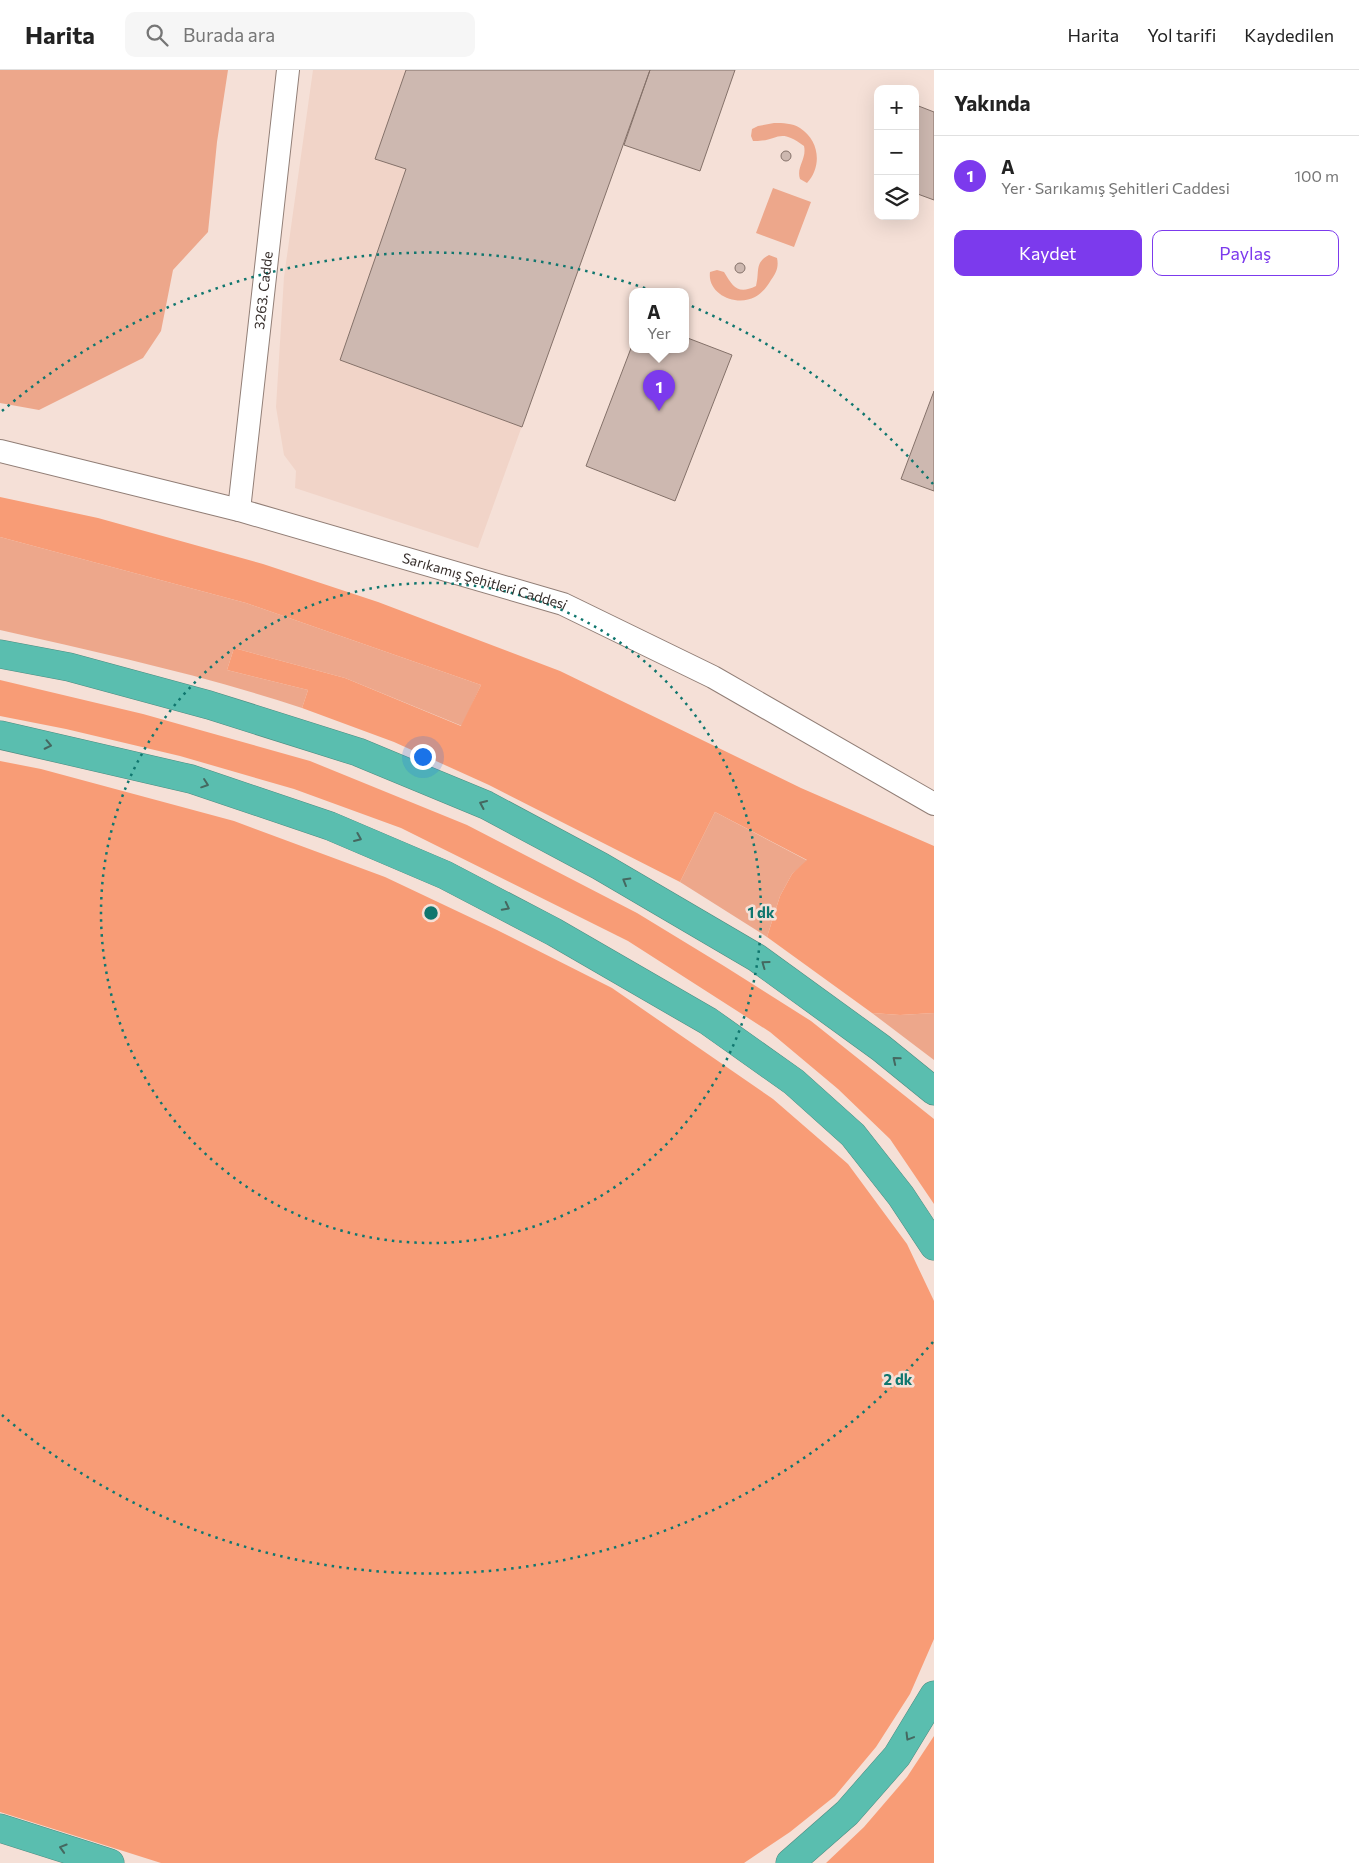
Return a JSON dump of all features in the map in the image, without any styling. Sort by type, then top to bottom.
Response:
[{"type":"highway","points":[[0,654],[69,667],[209,705],[358,752],[486,805],[600,866],[757,958],[881,1048],[934,1091]]},
{"type":"highway","points":[[0,735],[191,780],[330,826],[445,875],[554,932],[708,1022],[794,1082],[853,1135],[901,1196],[934,1246]]},
{"type":"highway","points":[[790,1863],[846,1813],[897,1756],[934,1695]]},
{"type":"highway","points":[[0,1828],[110,1863]]},
{"type":"street","name":"3263. Cadde","points":[[239,510],[288,70]]},
{"type":"street","name":"Sarıkamış Şehitleri Caddesi","points":[[0,450],[239,510],[563,604],[713,677],[934,804]]},
{"type":"shaded area","points":[[0,70],[228,70],[217,142],[208,232],[173,270],[161,331],[143,358],[39,410],[0,403]]},
{"type":"shaded area","points":[[313,70],[650,70],[478,548],[295,488],[296,471],[284,455],[276,407],[284,277]]},
{"type":"shaded area","points":[[774,123],[797,126],[807,133],[812,140],[817,154],[817,162],[812,177],[807,183],[800,179],[799,175],[805,151],[804,146],[789,137],[783,136],[753,141],[751,136],[752,129]]},
{"type":"shaded area","points":[[773,188],[811,202],[794,247],[756,233]]},
{"type":"shaded area","points":[[769,255],[777,258],[777,270],[766,287],[755,297],[747,300],[732,299],[724,296],[713,287],[710,280],[710,272],[717,270],[724,272],[730,282],[737,288],[745,290],[756,286],[759,264]]},
{"type":"shaded area","points":[[0,497],[98,518],[263,564],[378,602],[560,671],[801,788],[934,846],[934,1013],[900,1015],[872,1013],[767,937],[780,896],[792,874],[807,860],[715,812],[680,882],[489,785],[394,742],[302,708],[308,690],[227,670],[234,648],[345,678],[461,726],[481,685],[246,603],[0,537]]},
{"type":"shaded area","points":[[0,537],[246,603],[481,685],[462,726],[345,678],[234,648],[227,670],[308,690],[302,708],[190,675],[0,630]]},
{"type":"shaded area","points":[[0,680],[143,714],[310,761],[467,825],[637,913],[811,1021],[934,1119],[934,1204],[890,1139],[838,1089],[770,1032],[628,941],[401,828],[294,789],[180,756],[66,729],[0,716]]},
{"type":"shaded area","points":[[0,761],[41,769],[234,821],[385,877],[497,930],[612,988],[773,1099],[848,1164],[907,1244],[934,1301],[934,1639],[910,1694],[876,1747],[835,1796],[790,1832],[744,1863],[161,1863],[0,1812]]},
{"type":"shaded area","points":[[715,812],[808,861],[792,874],[780,896],[767,937],[680,882]]},
{"type":"shaded area","points":[[872,1013],[900,1015],[934,1013],[934,1060]]},
{"type":"shaded area","points":[[934,1736],[934,1863],[826,1863],[864,1827],[907,1777]]},
{"type":"building","points":[[406,70],[650,70],[522,427],[340,360],[406,169],[375,159]]},
{"type":"building","points":[[650,70],[735,70],[700,171],[624,145]]},
{"type":"building","points":[[919,106],[934,112],[934,200],[919,194]]},
{"type":"building","points":[[786,151],[791,156],[786,161],[781,156]]},
{"type":"building","points":[[740,263],[745,268],[740,273],[735,268]]},
{"type":"building","points":[[689,339],[732,355],[675,501],[586,466],[629,353],[689,353]]},
{"type":"building","points":[[934,391],[934,491],[901,479]]},
{"type":"place","name":"A","points":[[659,411]]}]
